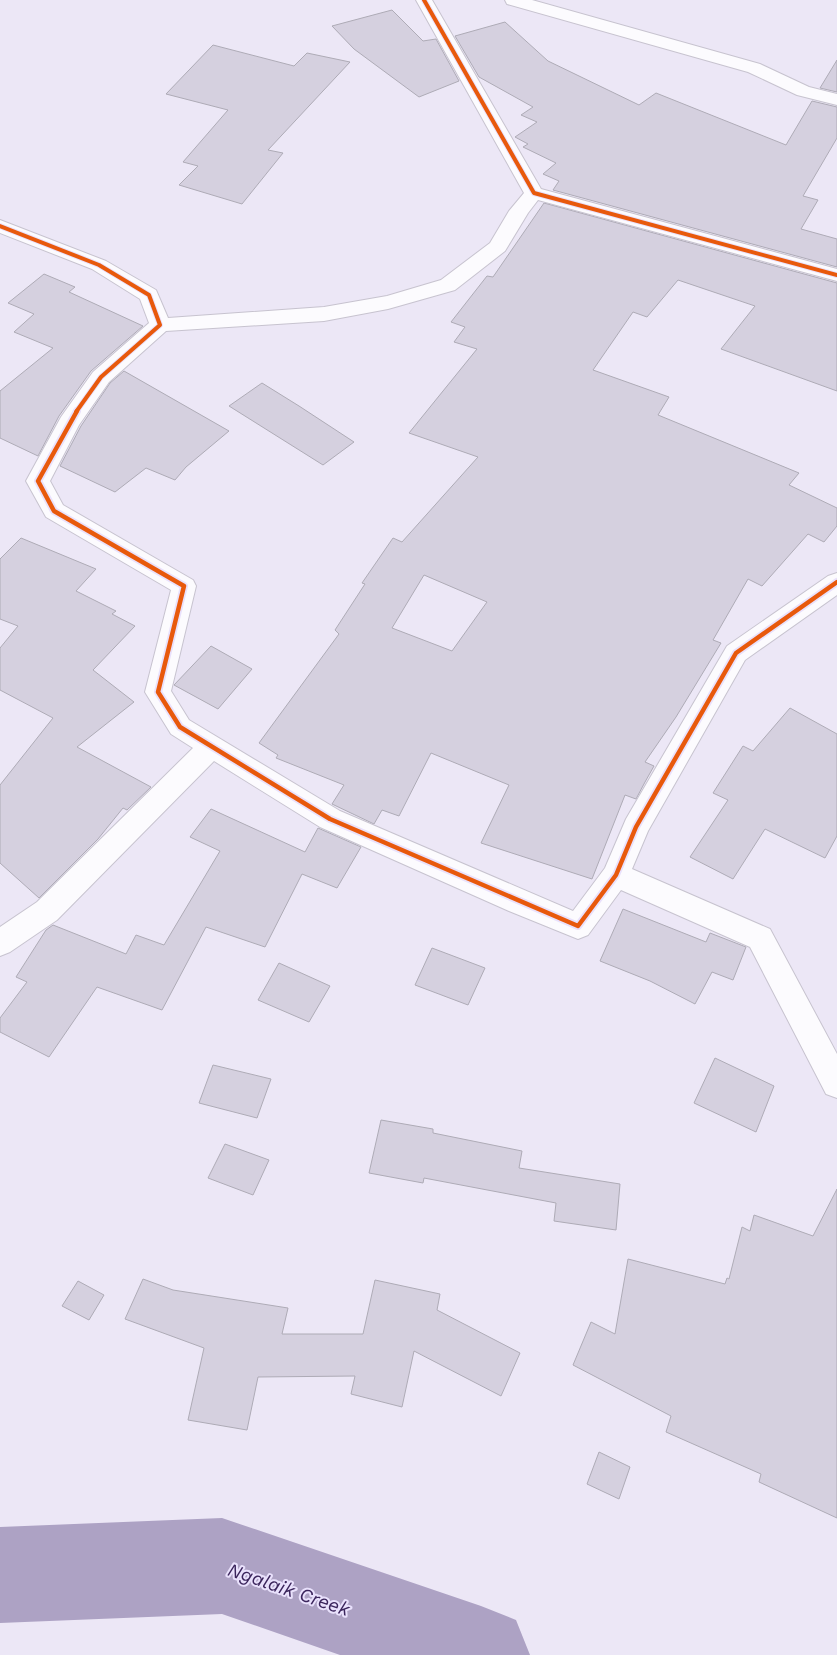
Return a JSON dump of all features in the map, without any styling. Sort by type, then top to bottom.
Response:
[{"type":"street","points":[[424,0],[534,193],[837,275]]},
{"type":"street","points":[[513,0],[754,68],[803,91],[837,100]]},
{"type":"street","points":[[534,193],[519,211],[498,247],[448,286],[388,302],[324,314],[160,325],[101,377],[69,422],[38,481],[54,511],[184,586],[166,653],[158,692],[180,727],[211,748],[330,819],[578,926],[616,875],[636,828],[736,653],[837,582]]},
{"type":"street","points":[[0,226],[99,265],[124,280],[149,296],[160,325]]},
{"type":"street","points":[[0,943],[47,911],[211,748]]},
{"type":"street","points":[[616,875],[760,938],[837,1084]]},
{"type":"building","points":[[392,10],[423,41],[436,39],[459,81],[419,97],[354,49],[332,26]]},
{"type":"building","points":[[505,22],[548,61],[639,105],[656,93],[786,145],[812,101],[837,107],[837,138],[803,196],[818,200],[801,229],[837,239],[837,267],[553,190],[559,181],[543,174],[556,163],[523,147],[528,144],[515,137],[537,122],[521,115],[533,107],[479,77],[455,36]]},
{"type":"building","points":[[213,45],[294,66],[307,53],[350,62],[268,150],[283,153],[242,204],[179,185],[198,166],[183,162],[228,110],[166,94]]},
{"type":"building","points":[[837,60],[837,92],[820,88]]},
{"type":"building","points":[[544,203],[837,283],[837,391],[721,349],[755,306],[678,280],[647,317],[633,312],[593,370],[669,397],[658,415],[799,473],[789,485],[837,508],[837,526],[824,542],[808,534],[762,586],[748,579],[713,640],[721,643],[676,717],[645,762],[654,766],[636,799],[625,795],[592,879],[481,843],[509,785],[431,753],[399,816],[382,810],[374,824],[332,804],[344,785],[276,758],[278,755],[259,743],[339,634],[335,630],[365,584],[362,583],[393,538],[402,542],[478,457],[409,433],[477,349],[454,342],[465,327],[451,322],[487,276],[493,277]],"holes":[[[424,575],[487,602],[452,651],[392,628]]]},
{"type":"building","points":[[44,274],[75,287],[69,292],[143,326],[91,371],[59,416],[38,456],[0,438],[0,391],[53,348],[14,332],[34,314],[8,303]]},
{"type":"building","points":[[124,371],[229,431],[186,467],[175,480],[146,468],[115,492],[60,466],[81,426],[110,383]]},
{"type":"building","points":[[262,383],[354,442],[323,465],[229,406]]},
{"type":"building","points":[[21,538],[96,569],[76,591],[116,611],[112,614],[135,626],[93,670],[134,702],[77,747],[151,787],[127,810],[123,808],[98,839],[39,898],[0,863],[0,785],[53,718],[0,690],[0,648],[18,626],[0,619],[0,559]]},
{"type":"building","points":[[211,646],[252,669],[218,709],[174,685]]},
{"type":"building","points":[[790,708],[837,734],[837,836],[825,858],[765,829],[733,879],[690,857],[728,800],[713,793],[743,746],[753,751]]},
{"type":"building","points":[[211,809],[305,852],[318,828],[361,847],[337,888],[302,874],[265,947],[206,927],[162,1010],[97,987],[49,1057],[0,1032],[0,1018],[27,982],[16,977],[46,930],[53,925],[126,954],[136,935],[164,945],[220,851],[190,837]]},
{"type":"building","points":[[623,909],[706,942],[710,933],[746,947],[733,980],[712,972],[695,1004],[650,981],[600,961]]},
{"type":"building","points":[[432,948],[485,968],[468,1005],[415,985]]},
{"type":"building","points":[[279,963],[330,986],[309,1022],[258,1000]]},
{"type":"building","points":[[715,1058],[774,1086],[756,1132],[694,1103]]},
{"type":"building","points":[[213,1065],[271,1079],[257,1118],[199,1103]]},
{"type":"building","points":[[381,1120],[433,1129],[433,1133],[522,1151],[519,1168],[620,1184],[616,1230],[554,1221],[556,1203],[424,1178],[423,1183],[369,1173]]},
{"type":"building","points":[[225,1144],[269,1160],[253,1195],[208,1178]]},
{"type":"building","points":[[837,1189],[837,1518],[759,1482],[761,1474],[666,1432],[671,1416],[573,1365],[591,1322],[615,1334],[628,1259],[725,1284],[727,1278],[729,1279],[742,1227],[750,1231],[754,1215],[813,1236]]},
{"type":"building","points":[[143,1279],[173,1290],[288,1308],[282,1334],[363,1334],[375,1280],[440,1294],[437,1310],[520,1353],[501,1396],[414,1351],[402,1407],[351,1394],[355,1376],[258,1377],[247,1430],[188,1420],[204,1348],[125,1319]]},
{"type":"building","points":[[78,1281],[104,1295],[89,1320],[62,1306]]},
{"type":"building","points":[[599,1452],[630,1467],[619,1499],[587,1484]]},
{"type":"waterway","name":"Ngalaik Creek","points":[[0,1575],[222,1566],[481,1655]]},
{"type":"cycle path","points":[[424,0],[534,193],[837,275]]},
{"type":"cycle path","points":[[0,226],[99,265],[149,295],[160,325],[101,377],[69,422],[38,481],[54,511],[184,586],[166,653],[158,692],[180,727],[330,819],[519,902],[578,926],[616,875],[636,827],[736,653],[837,582]]}]
